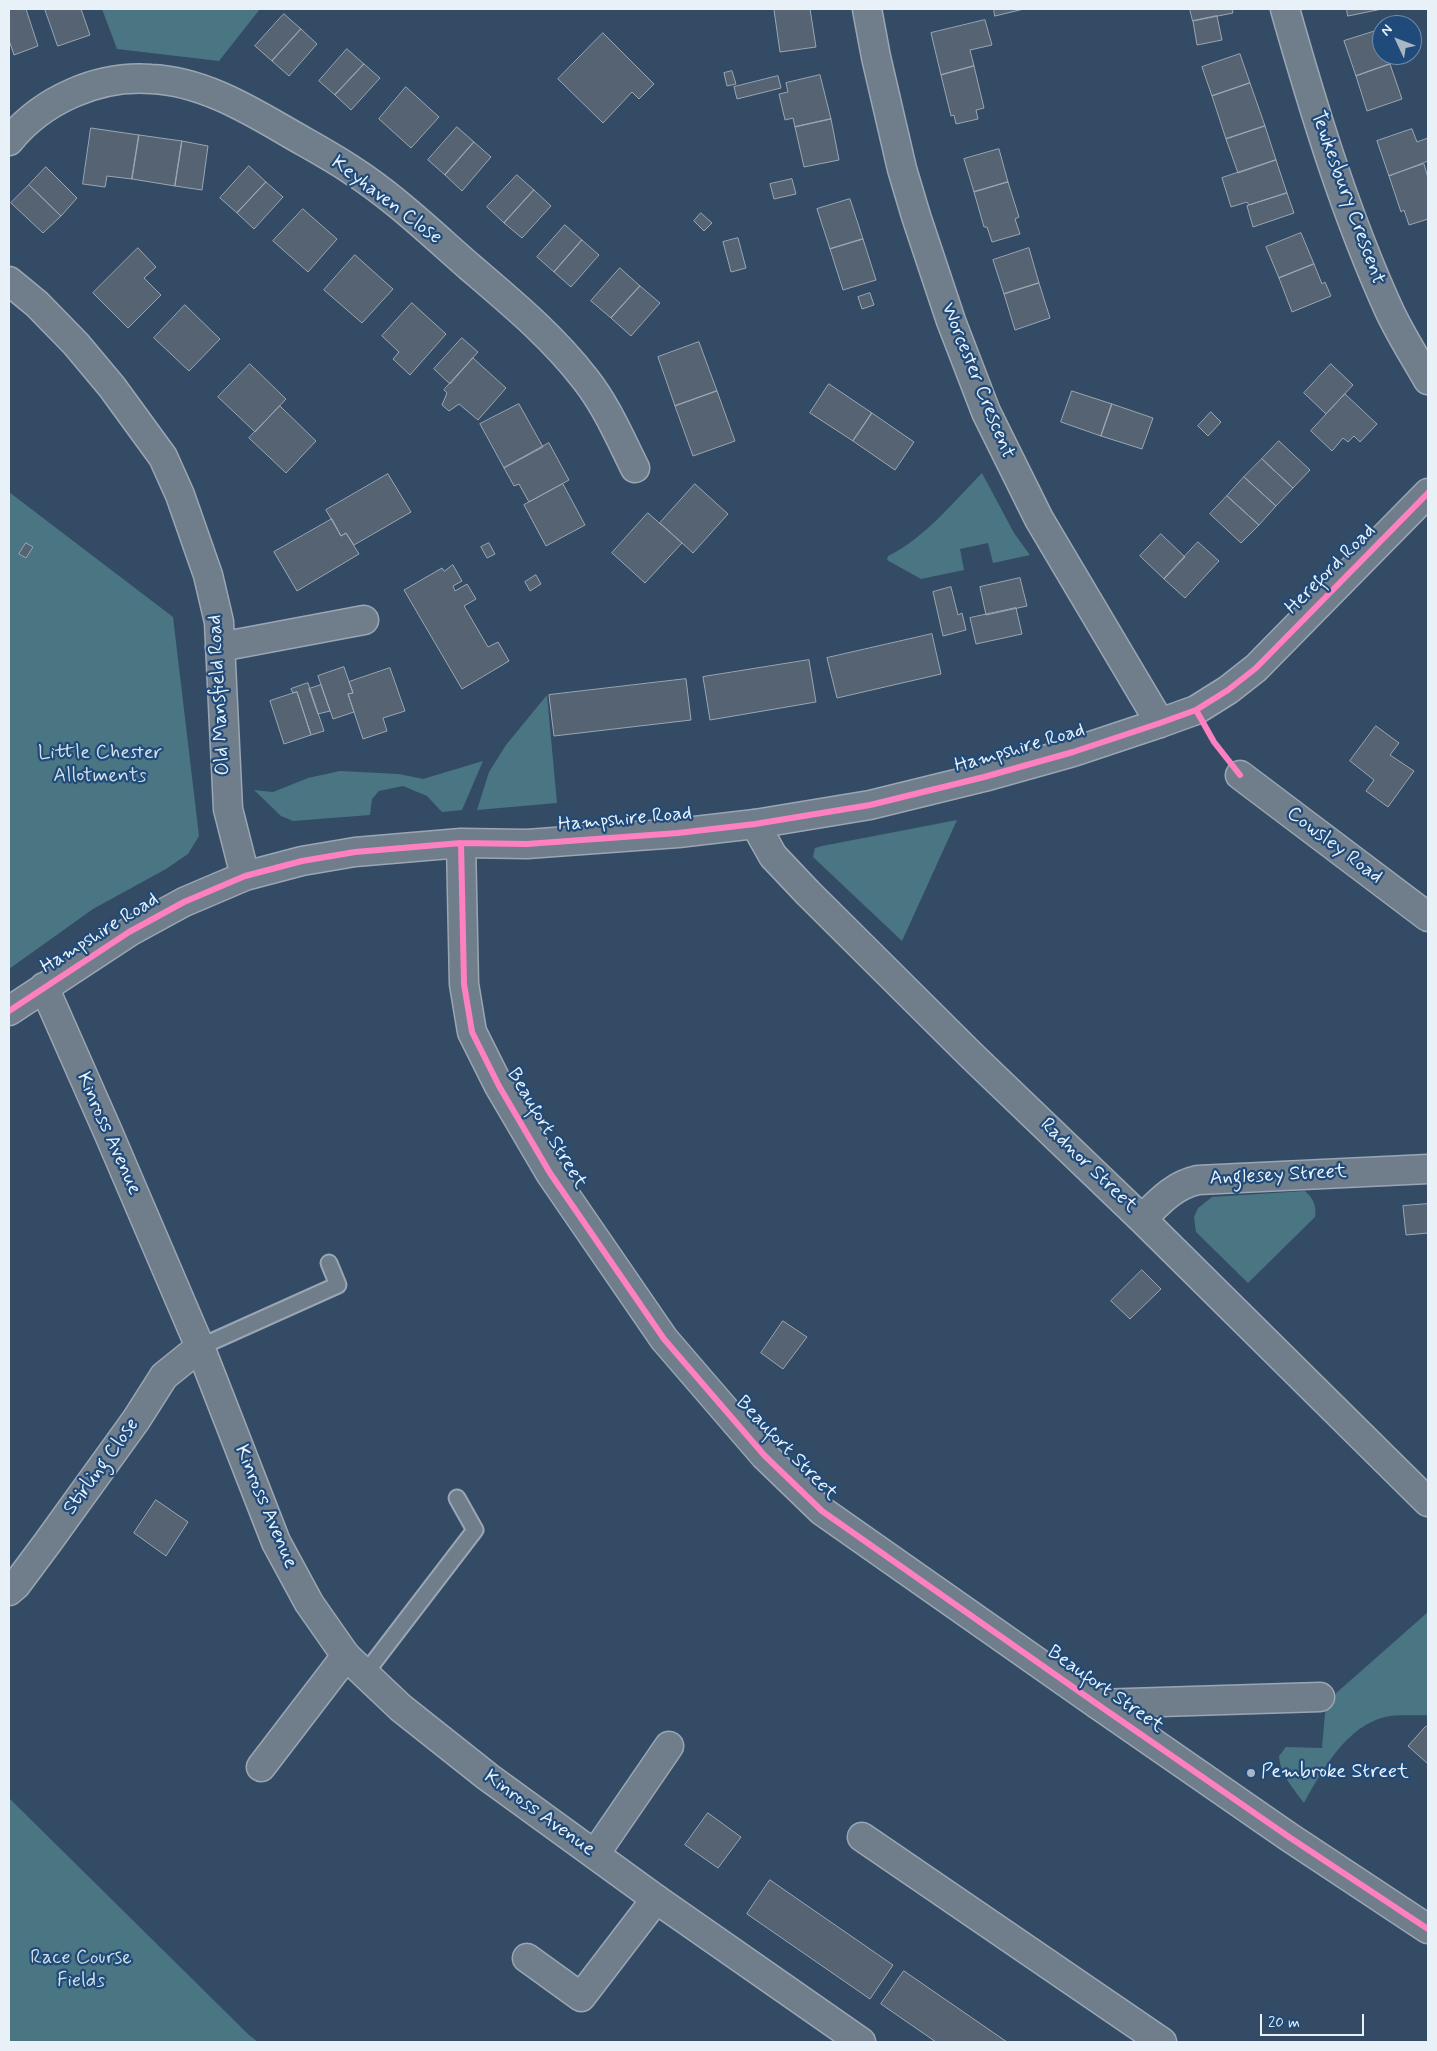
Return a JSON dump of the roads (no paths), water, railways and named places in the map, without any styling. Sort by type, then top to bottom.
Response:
[{"type":"street","name":"Worcester Crescent","points":[[867,9],[876,57],[910,198],[951,321],[986,412],[1039,519],[1160,723]]},
{"type":"street","name":"Tewkesbury Crescent","points":[[1285,9],[1334,170],[1361,245],[1390,312],[1428,380]]},
{"type":"street","name":"Keyhaven Close","points":[[9,141],[43,110],[93,84],[151,78],[196,87],[241,105],[351,170],[409,214],[533,321],[565,354],[602,402],[635,468]]},
{"type":"street","name":"Old Mansfield Road","points":[[9,281],[37,304],[76,344],[132,413],[163,457],[192,526],[208,575],[219,622],[224,779],[228,809],[245,876]]},
{"type":"street","name":"Hereford Road","points":[[1256,668],[1428,493]]},
{"type":"street","points":[[220,647],[364,620]]},
{"type":"street","name":"Hampshire Road","points":[[9,1011],[129,932],[184,902],[245,876],[336,854],[462,843],[527,844],[591,840],[755,824],[870,805],[927,792],[1073,752],[1160,723],[1196,710],[1228,690],[1256,668]]},
{"type":"street","name":"Cowsley Road","points":[[1240,775],[1428,917]]},
{"type":"street","name":"Radnor Street","points":[[755,824],[773,856],[802,887],[1428,1502]]},
{"type":"street","name":"Beaufort Street","points":[[462,843],[464,984],[472,1032],[499,1086],[550,1173],[664,1339],[764,1455],[822,1511],[1289,1837],[1428,1929]]},
{"type":"street","name":"Kinross Avenue","points":[[44,987],[200,1347],[276,1542],[309,1603],[346,1656],[401,1708],[488,1777],[656,1899],[861,2042]]},
{"type":"street","name":"Anglesey Street","points":[[1142,1219],[1174,1189],[1198,1180],[1428,1169]]},
{"type":"street","name":"Stirling Close","points":[[9,1591],[16,1585],[136,1420],[164,1376],[200,1347]]},
{"type":"street","points":[[261,1767],[346,1656]]},
{"type":"street","points":[[1097,1704],[1320,1697]]},
{"type":"street","points":[[595,1854],[669,1746]]},
{"type":"street","points":[[862,1837],[1162,2042]]},
{"type":"street","points":[[527,1958],[581,1997],[656,1899]]},
{"type":"lane","points":[[200,1347],[338,1285],[329,1263]]},
{"type":"lane","points":[[364,1675],[475,1530],[457,1498]]},
{"type":"place","name":"Pembroke Street","points":[[1251,1773]]},
{"type":"park label","name":"Little Chester Allotments","points":[[100,766]]},
{"type":"park label","name":"Race Course Fields","points":[[81,1970]]}]
